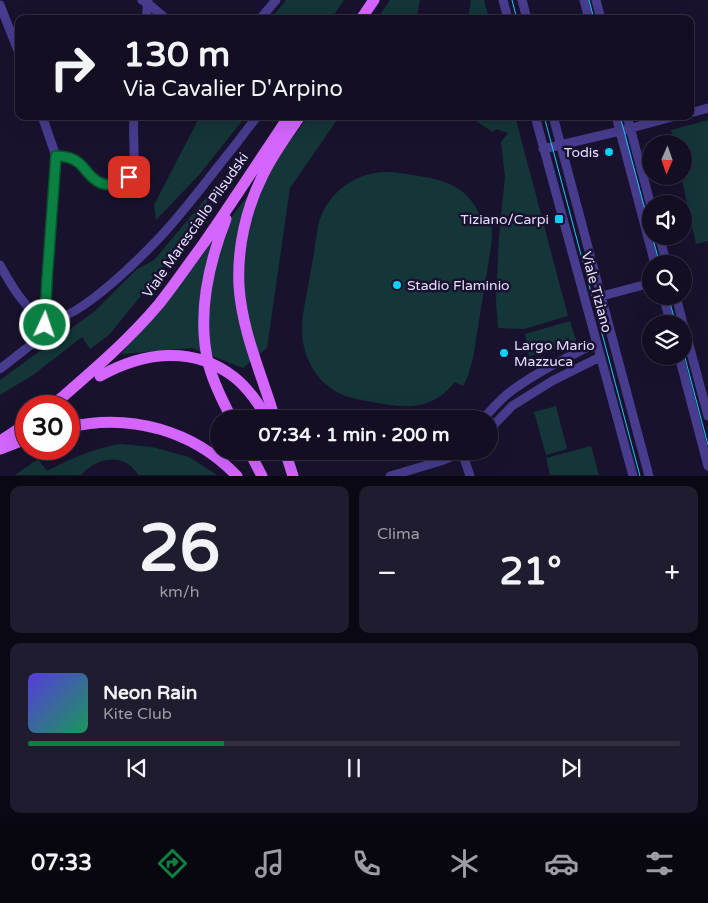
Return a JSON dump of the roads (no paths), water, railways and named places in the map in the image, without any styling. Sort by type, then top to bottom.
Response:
[{"type":"main road","points":[[364,15],[374,0]]},
{"type":"main road","name":"Viale Maresciallo Pilsudski","points":[[65,395],[108,358],[151,313],[179,278],[286,120]]},
{"type":"main road","name":"Viale Maresciallo Pilsudski","points":[[272,410],[244,316],[239,287],[240,253],[245,224],[256,191],[269,164],[297,120]]},
{"type":"main road","points":[[228,410],[207,359],[204,336],[204,300],[209,271],[218,238],[243,186]]},
{"type":"main road","points":[[70,395],[124,364],[150,357],[174,355],[198,359],[234,377],[252,394],[262,410]]},
{"type":"main road","points":[[80,425],[98,422],[115,422],[156,428],[180,436],[203,448],[237,476]]},
{"type":"main road","points":[[0,441],[15,431]]},
{"type":"main road","points":[[0,449],[15,443]]},
{"type":"main road","points":[[254,460],[262,476]]},
{"type":"main road","points":[[288,460],[293,476]]},
{"type":"street","points":[[263,15],[276,0]]},
{"type":"street","points":[[503,0],[507,15]]},
{"type":"street","points":[[522,0],[526,15]]},
{"type":"street","points":[[584,0],[588,15]]},
{"type":"street","points":[[596,0],[599,15]]},
{"type":"street","points":[[146,1],[146,15]]},
{"type":"street","points":[[146,1],[162,15]]},
{"type":"street","points":[[0,5],[15,43]]},
{"type":"street","points":[[694,112],[708,108]]},
{"type":"street","points":[[0,369],[40,337],[44,329],[56,156],[43,120]]},
{"type":"street","points":[[56,156],[74,160],[91,177],[102,183],[113,184],[122,182],[131,175],[134,167],[134,120]]},
{"type":"street","points":[[0,265],[22,300],[45,319],[60,318],[75,311],[126,271],[172,224],[255,120]]},
{"type":"street","name":"Viale Tiziano","points":[[536,120],[633,476]]},
{"type":"street","name":"Viale Tiziano","points":[[554,120],[649,476]]},
{"type":"street","points":[[617,120],[653,255]]},
{"type":"street","points":[[628,120],[648,195]]},
{"type":"street","points":[[544,149],[661,120]]},
{"type":"street","points":[[602,296],[642,285]]},
{"type":"street","points":[[491,410],[517,387],[596,343]]},
{"type":"street","points":[[498,421],[512,406],[524,398],[552,381],[600,357]]},
{"type":"street","points":[[692,358],[708,416]]},
{"type":"street","points":[[681,365],[708,466]]},
{"type":"street","points":[[517,387],[524,398]]},
{"type":"street","points":[[390,476],[443,460]]},
{"type":"street","points":[[465,460],[470,476]]},
{"type":"tram line","points":[[512,0],[516,15]]},
{"type":"tram line","points":[[589,0],[593,15]]},
{"type":"tram line","points":[[545,120],[640,476]]},
{"type":"tram line","points":[[621,120],[642,198]]},
{"type":"tram line","points":[[655,245],[657,255]]},
{"type":"tram line","points":[[671,305],[673,315]]},
{"type":"tram line","points":[[687,365],[708,445]]},
{"type":"place","name":"Todis","points":[[609,152]]},
{"type":"place","name":"Tiziano/Carpi","points":[[559,219]]},
{"type":"place","name":"Stadio Flaminio","points":[[397,285]]},
{"type":"place","name":"Largo Mario Mazzuca","points":[[504,353]]}]
